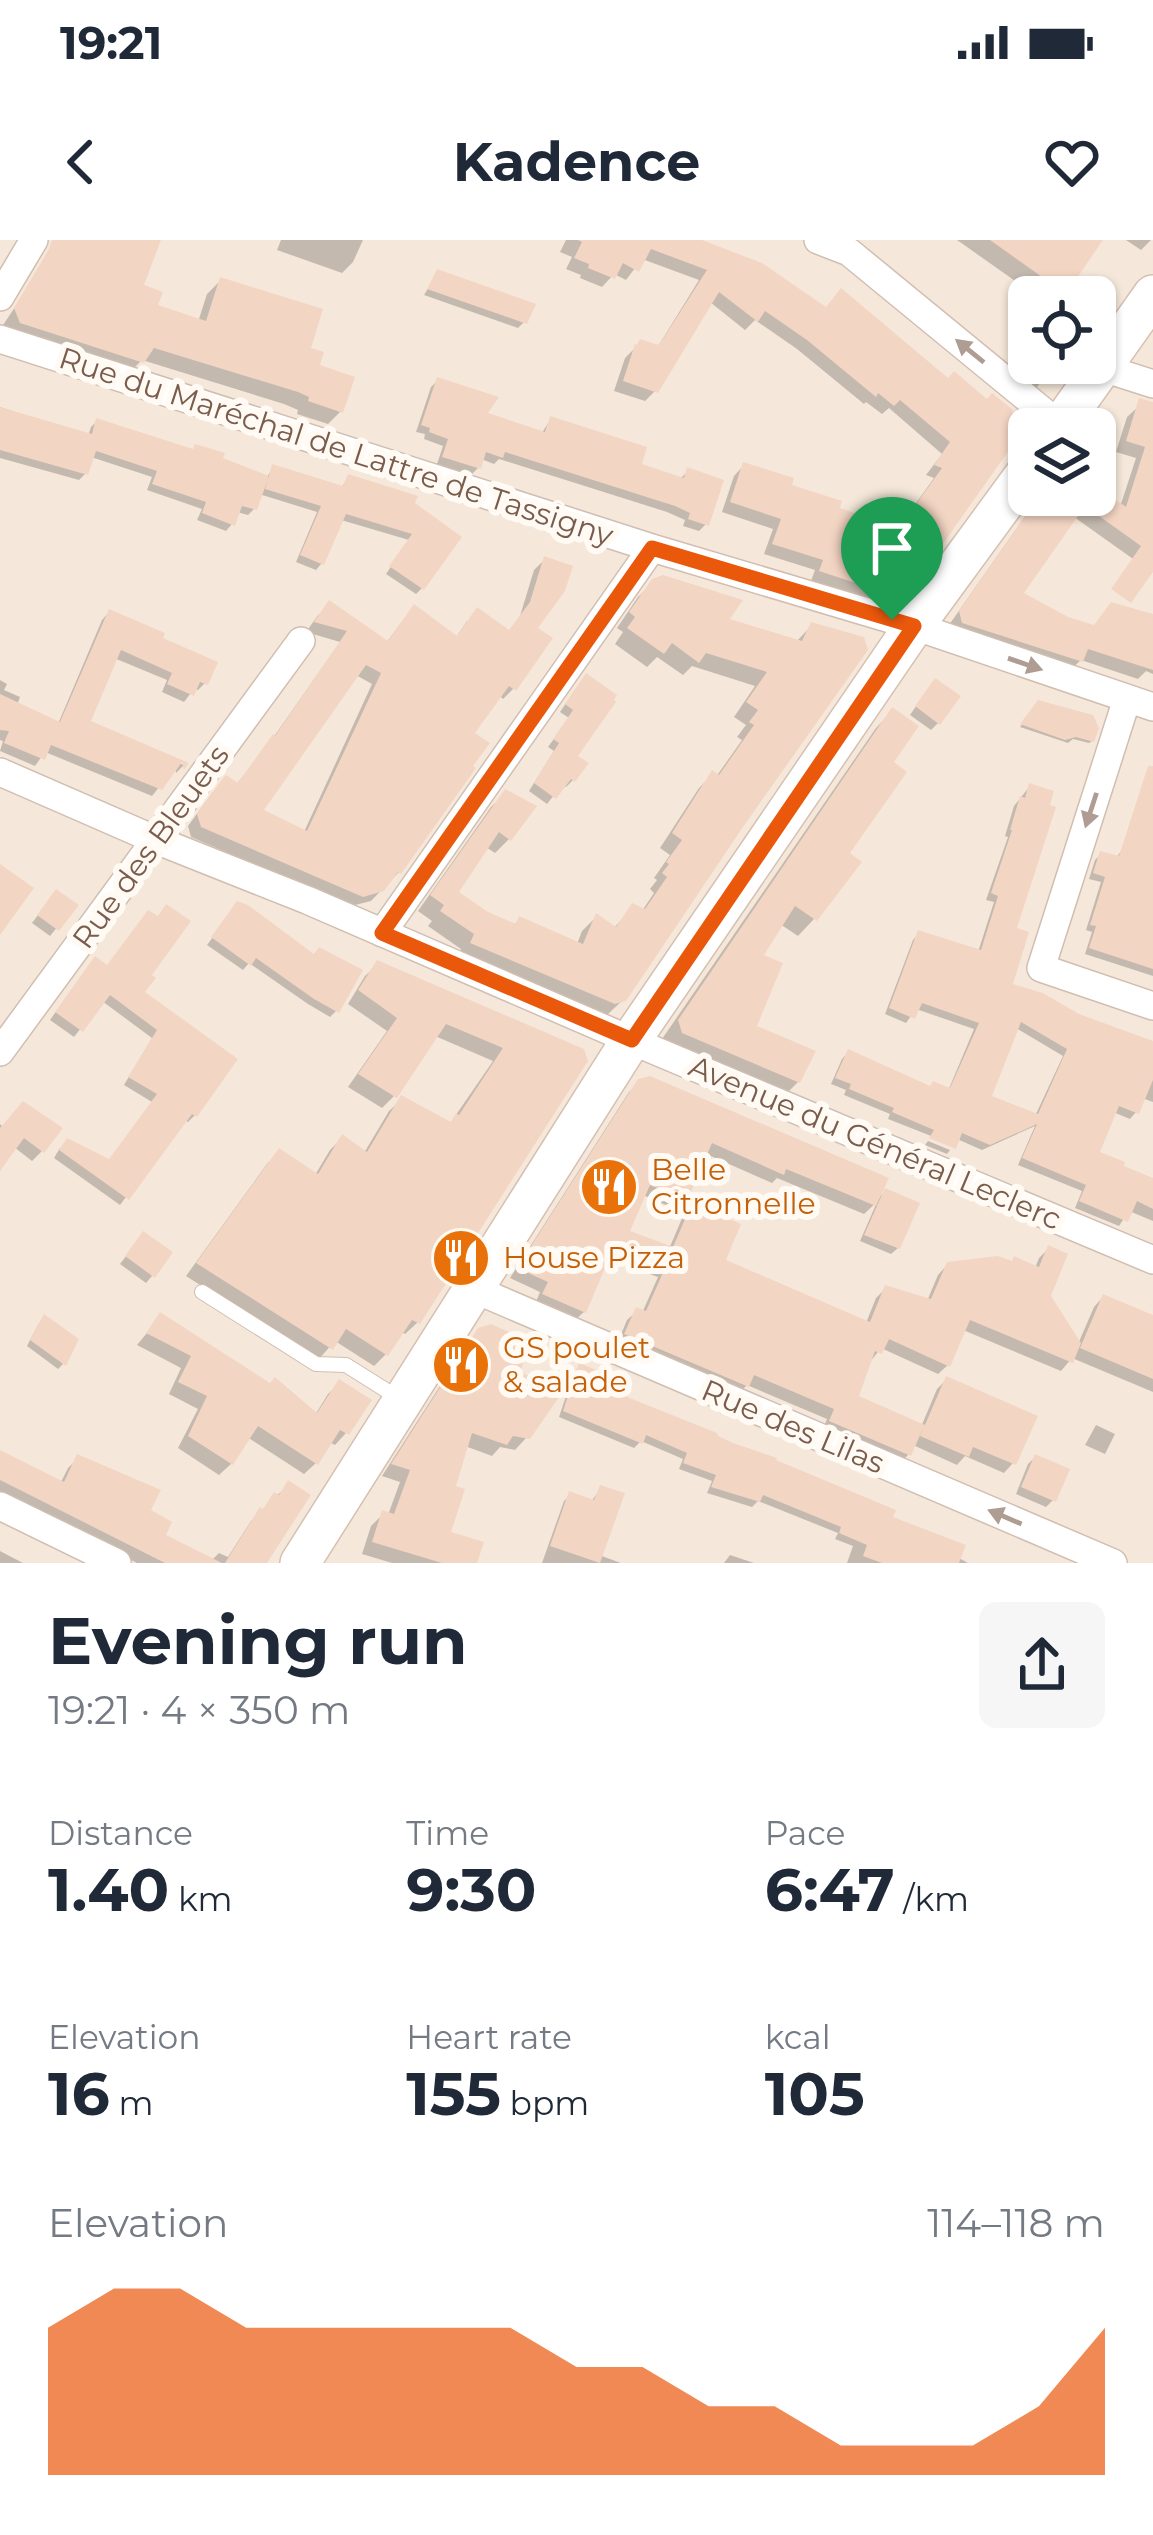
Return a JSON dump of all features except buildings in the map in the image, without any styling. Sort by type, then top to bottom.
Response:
[{"type":"street","points":[[0,297],[34,240]]},
{"type":"street","points":[[818,240],[849,252],[1036,408]]},
{"type":"street","points":[[1116,348],[1153,296]]},
{"type":"street","name":"Rue du Maréchal de Lattre de Tassigny","points":[[0,339],[652,548],[914,626],[1140,703]]},
{"type":"street","points":[[1116,372],[1153,384]]},
{"type":"street","points":[[309,1560],[403,1401],[632,1040],[914,626],[1008,498]]},
{"type":"street","points":[[382,933],[652,548]]},
{"type":"street","name":"Rue des Bleuets","points":[[0,1052],[301,640]]},
{"type":"street","points":[[1140,703],[1041,968],[1153,1006]]},
{"type":"street","name":"Avenue du Général Leclerc","points":[[0,772],[1153,1260]]},
{"type":"street","name":"Rue des Lilas","points":[[474,1289],[1113,1563]]},
{"type":"street","points":[[0,1506],[117,1563]]},
{"type":"lane","points":[[202,1292],[316,1364],[346,1365],[403,1401]]},
{"type":"shaded area","points":[[0,240],[1153,240],[1153,1563],[0,1563]]},
{"type":"place","name":"Belle Citronnelle","points":[[609,1187]]},
{"type":"place","name":"House Pizza","points":[[461,1258]]},
{"type":"place","name":"GS poulet & salade","points":[[461,1365]]},
{"type":"route","points":[[652,548],[892,620],[914,626],[632,1040],[382,933],[652,548]]}]
